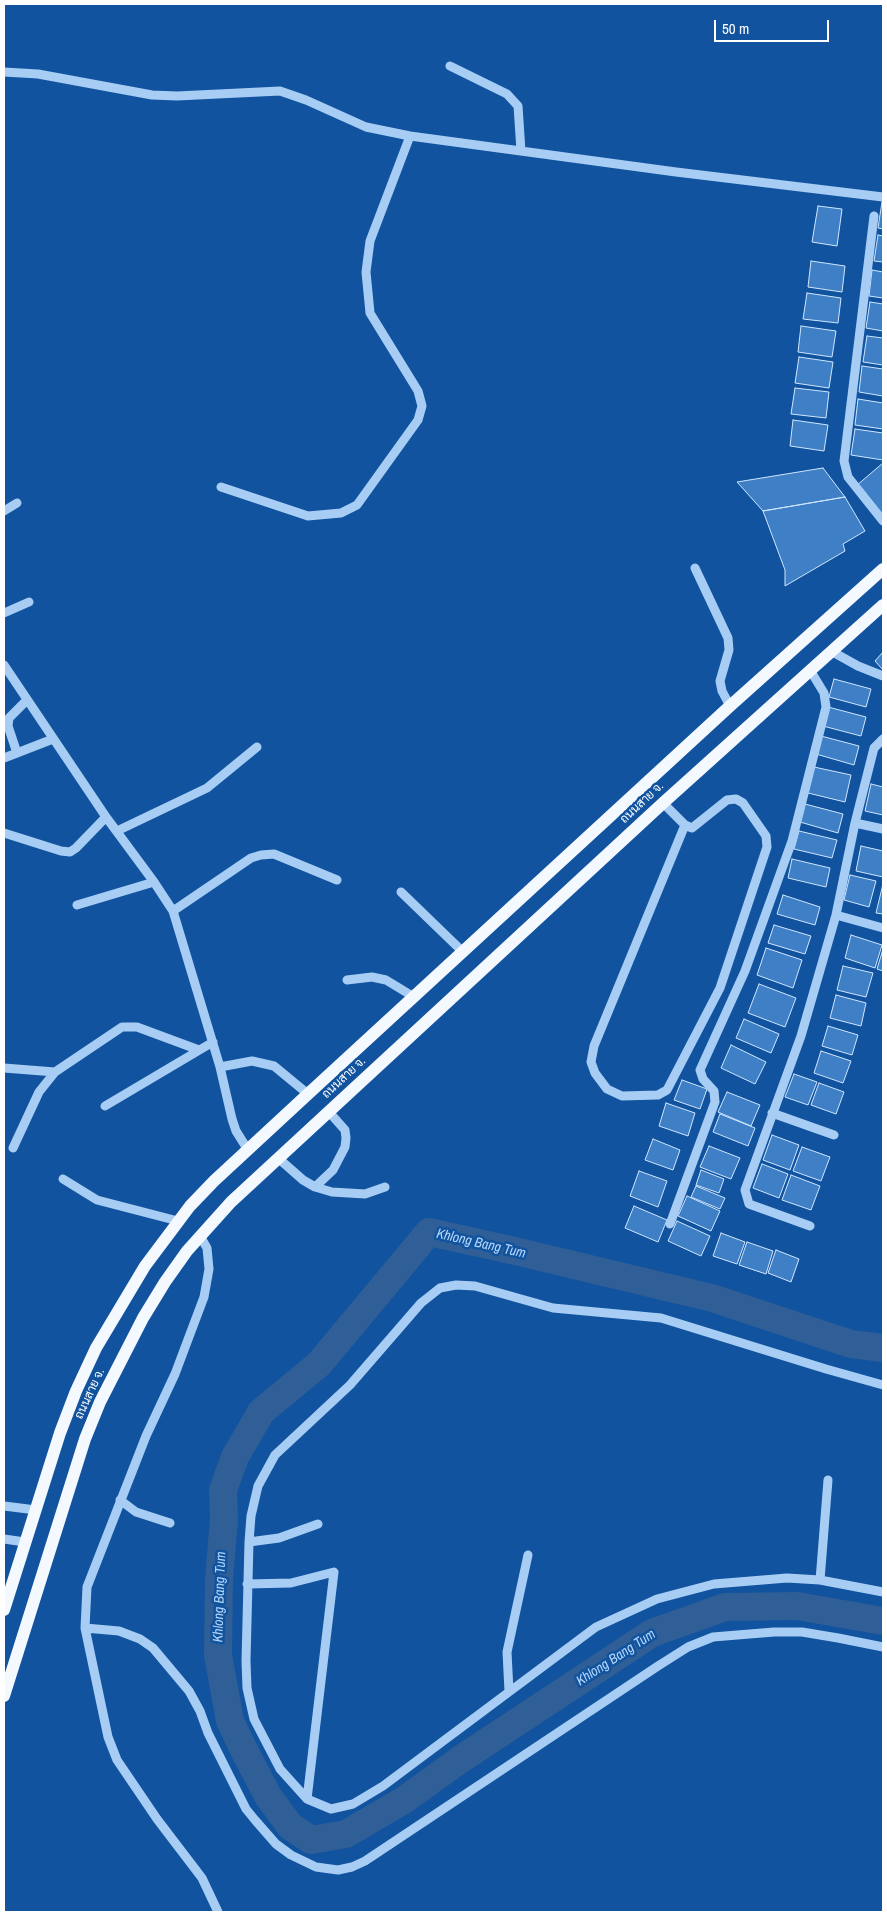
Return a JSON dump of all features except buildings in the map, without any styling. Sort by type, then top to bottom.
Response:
[{"type":"main road","name":"ถนนสาย จ.","points":[[4,1610],[60,1432],[76,1391],[96,1348],[145,1266],[190,1206],[214,1181],[730,706],[883,569]]},
{"type":"main road","name":"ถนนสาย จ.","points":[[4,1696],[85,1439],[100,1402],[165,1282],[200,1236],[231,1202],[278,1158],[663,803],[883,605]]},
{"type":"street","points":[[450,66],[506,94],[518,106],[521,151]]},
{"type":"street","points":[[4,72],[38,74],[152,95],[176,96],[280,91],[306,100],[366,127],[410,136],[676,172],[883,197]]},
{"type":"street","points":[[222,488],[308,516],[341,513],[357,505],[418,420],[422,406],[418,391],[370,313],[366,272],[370,241],[410,136]]},
{"type":"street","points":[[874,216],[844,461],[848,477],[883,521]]},
{"type":"street","points":[[4,511],[17,503]]},
{"type":"street","points":[[696,568],[728,638],[729,650],[720,680],[722,691],[730,706]]},
{"type":"street","points":[[4,613],[29,602]]},
{"type":"street","points":[[831,651],[858,666],[883,676]]},
{"type":"street","points":[[4,665],[106,817],[154,882],[173,912],[220,1066],[232,1119],[236,1131],[248,1150]]},
{"type":"street","points":[[670,1224],[715,1102],[714,1091],[703,1079],[700,1070],[745,971],[792,841],[826,706],[824,692],[810,670]]},
{"type":"street","points":[[17,753],[8,726],[9,718],[28,700]]},
{"type":"street","points":[[4,758],[53,738]]},
{"type":"street","points":[[810,1226],[749,1204],[745,1190],[801,1036],[836,915],[855,823],[874,748],[883,739]]},
{"type":"street","points":[[117,831],[207,788],[257,747]]},
{"type":"street","points":[[663,803],[684,825],[692,828],[727,800],[736,799],[743,803],[766,836],[767,847],[720,988],[667,1090],[658,1095],[622,1096],[607,1089],[595,1073],[591,1062],[594,1046],[684,825]]},
{"type":"street","points":[[4,833],[61,851],[70,852],[106,817]]},
{"type":"street","points":[[855,823],[883,829]]},
{"type":"street","points":[[173,912],[251,858],[261,855],[274,854],[337,880]]},
{"type":"street","points":[[77,905],[154,882]]},
{"type":"street","points":[[401,892],[463,952]]},
{"type":"street","points":[[836,915],[883,928]]},
{"type":"street","points":[[347,980],[372,977],[386,980],[414,997]]},
{"type":"street","points":[[13,1148],[39,1092],[55,1072],[122,1028],[137,1027],[199,1050]]},
{"type":"street","points":[[106,1106],[213,1042]]},
{"type":"street","points":[[220,1066],[252,1061],[274,1066],[308,1094]]},
{"type":"street","points":[[4,1068],[55,1072]]},
{"type":"street","points":[[315,1187],[333,1170],[344,1147],[346,1138],[345,1130],[329,1112]]},
{"type":"street","points":[[772,1113],[834,1136]]},
{"type":"street","points":[[278,1158],[303,1180],[315,1187],[332,1192],[365,1194],[385,1187]]},
{"type":"street","points":[[63,1179],[97,1200],[178,1221]]},
{"type":"street","points":[[200,1236],[207,1248],[209,1269],[204,1298],[175,1374],[146,1436],[120,1500],[87,1587],[85,1628],[108,1737],[117,1760],[157,1819],[202,1878],[218,1912]]},
{"type":"street","points":[[883,1385],[661,1318],[553,1308],[475,1286],[456,1285],[440,1288],[421,1303],[350,1385],[275,1455],[258,1486],[251,1516],[249,1542],[247,1688],[254,1719],[280,1769],[307,1799],[331,1808],[353,1804],[383,1786],[596,1627],[657,1599],[714,1584],[787,1578],[820,1580],[883,1592]]},
{"type":"street","points":[[820,1580],[828,1480]]},
{"type":"street","points":[[120,1500],[136,1512],[170,1523]]},
{"type":"street","points":[[4,1506],[36,1510]]},
{"type":"street","points":[[249,1542],[279,1538],[318,1524]]},
{"type":"street","points":[[4,1539],[25,1542]]},
{"type":"street","points":[[509,1691],[507,1652],[528,1555]]},
{"type":"street","points":[[247,1584],[292,1583],[334,1572],[307,1799]]},
{"type":"street","points":[[85,1628],[119,1632],[140,1639],[153,1648],[189,1692],[200,1710],[208,1733],[246,1809],[255,1820],[276,1844],[291,1855],[316,1867],[338,1870],[352,1867],[365,1861],[658,1666],[688,1648],[713,1637],[774,1632],[802,1632],[883,1647]]},
{"type":"waterway","name":"Khlong Bang Tum","points":[[883,1348],[851,1344],[712,1298],[429,1232],[319,1364],[261,1412],[235,1457],[223,1490],[224,1519],[219,1579],[218,1655],[230,1721],[244,1750],[268,1796],[290,1826],[311,1840],[346,1834],[404,1800],[461,1759],[652,1633],[725,1607],[797,1606],[883,1621]]}]
